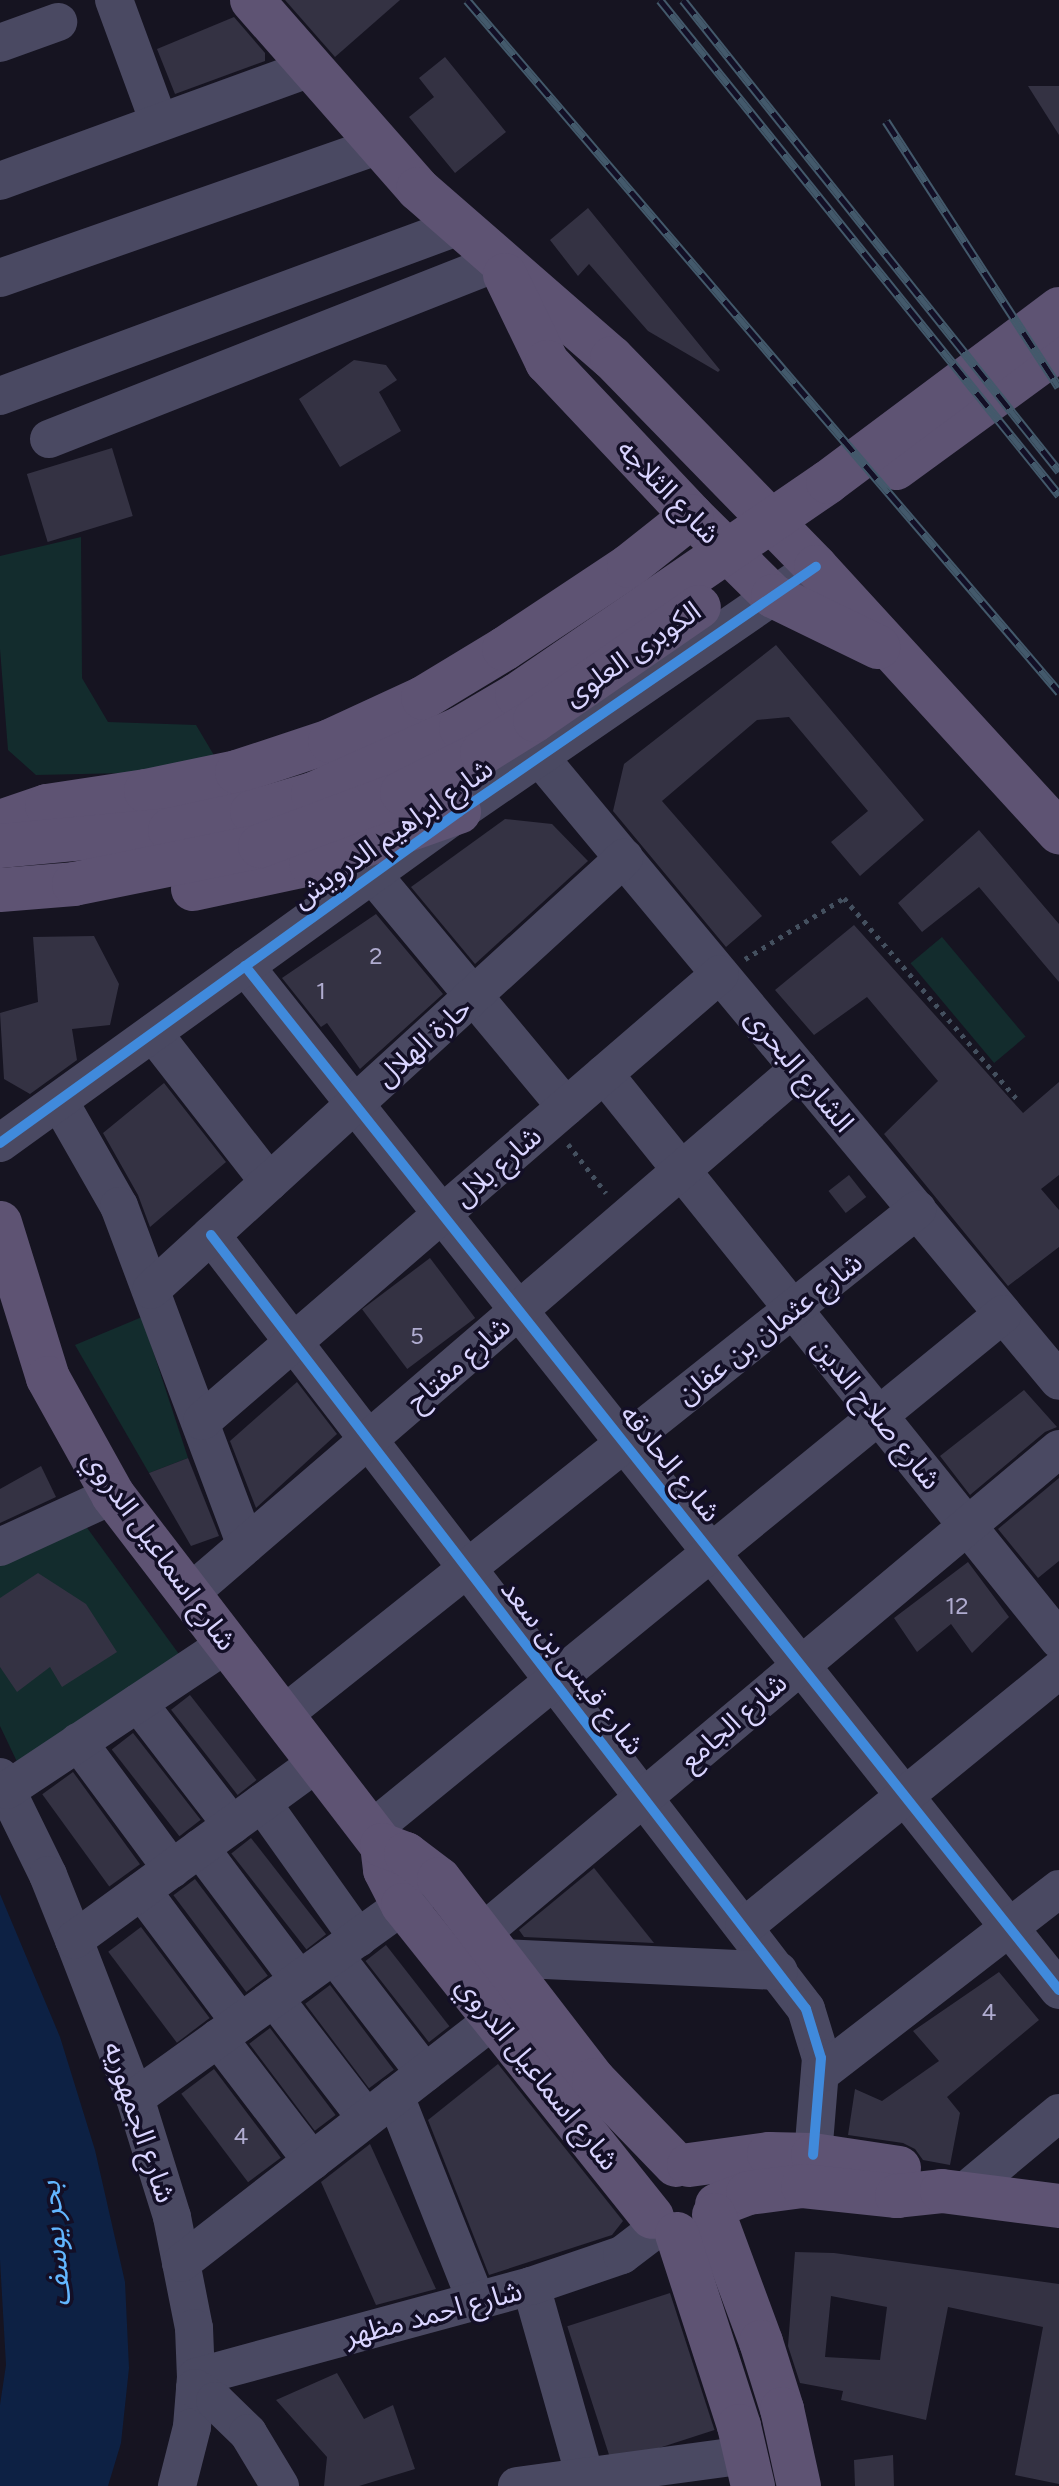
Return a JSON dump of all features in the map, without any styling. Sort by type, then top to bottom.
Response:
[{"type":"main road","name":"شارع الثلاجه","points":[[252,0],[377,146],[458,227],[612,358],[816,567],[1059,832]]},
{"type":"main road","name":"شارع الثلاجه","points":[[499,262],[547,362],[692,516],[773,596],[899,657]]},
{"type":"main road","name":"الكوبرى العلوى","points":[[165,848],[252,812],[313,794],[461,728],[517,695],[828,482],[1059,309]]},
{"type":"main road","name":"الكوبرى العلوى","points":[[165,848],[260,846],[326,824],[402,793],[482,753],[548,712],[846,506],[1059,349]]},
{"type":"main road","points":[[0,822],[47,806],[146,791],[237,772],[330,741],[423,698],[504,649],[618,574],[692,516]]},
{"type":"main road","points":[[0,890],[74,884],[190,889],[258,878],[311,864],[459,812]]},
{"type":"main road","points":[[0,846],[165,848]]},
{"type":"main road","points":[[74,884],[165,848]]},
{"type":"main road","name":"شارع اسماعيل الدروي","points":[[0,1223],[48,1378],[113,1495],[377,1838],[406,1854],[439,1879],[594,2080],[683,2165],[699,2169],[714,2184],[684,2219]]},
{"type":"main road","name":"شارع اسماعيل الدروي","points":[[377,1838],[385,1870],[403,1905],[494,2019],[684,2219],[761,2342],[782,2409],[799,2486]]},
{"type":"main road","points":[[953,2192],[901,2168],[813,2155],[730,2157],[683,2165],[654,2178],[648,2204],[684,2219],[776,2188],[803,2186],[912,2197],[953,2192],[1059,2206]]},
{"type":"main road","name":"شارع اسماعيل الدروي","points":[[684,2219],[749,2470]]},
{"type":"street","points":[[114,0],[159,122]]},
{"type":"street","points":[[0,43],[58,22]]},
{"type":"street","points":[[0,181],[310,68]]},
{"type":"street","points":[[0,278],[377,146]]},
{"type":"street","points":[[0,396],[458,227]]},
{"type":"street","points":[[49,439],[499,262]]},
{"type":"street","name":"شارع ابراهيم الدرويش","points":[[0,1143],[459,812],[541,759],[816,567]]},
{"type":"street","name":"الشارع البحرى","points":[[541,759],[1059,1381]]},
{"type":"street","name":"حارة الهلال","points":[[151,1290],[624,858]]},
{"type":"street","points":[[372,874],[474,996],[558,1114]]},
{"type":"street","name":"شارع الحادقه","points":[[245,966],[1059,1990]]},
{"type":"street","name":"شارع بلال","points":[[202,1421],[720,974]]},
{"type":"street","points":[[153,1033],[269,1182]]},
{"type":"street","name":"شارع مفتاح","points":[[189,1594],[799,1069]]},
{"type":"street","name":"شارع صلاح الدين","points":[[604,1074],[1059,1640]]},
{"type":"street","points":[[59,1101],[119,1206],[246,1545]]},
{"type":"street","name":"شارع عثمان بن عفان","points":[[283,1715],[917,1210]]},
{"type":"street","name":"شارع قيس بن سعد","points":[[211,1235],[779,1971],[813,2024],[821,2073],[813,2155]]},
{"type":"street","points":[[377,1838],[555,1683],[1003,1314]]},
{"type":"street","name":"شارع الجامع","points":[[492,1946],[644,1798],[799,1664],[1059,1449]]},
{"type":"street","points":[[0,1547],[113,1495]]},
{"type":"street","points":[[3,1784],[78,1742],[227,1644]]},
{"type":"street","points":[[744,1927],[1059,1670]]},
{"type":"street","points":[[138,1703],[247,1814],[346,1946],[425,2073]]},
{"type":"street","points":[[78,1742],[186,1859],[381,2107],[476,2301]]},
{"type":"street","points":[[74,1940],[318,1762]]},
{"type":"street","name":"شارع الجمهوريه","points":[[3,1784],[48,1875],[74,1940],[135,2098],[172,2217],[194,2328],[196,2382],[192,2427],[177,2486]]},
{"type":"street","points":[[135,2098],[439,1879]]},
{"type":"street","points":[[821,2073],[1059,1889]]},
{"type":"street","points":[[142,1891],[312,2161]]},
{"type":"street","points":[[492,1946],[779,1971]]},
{"type":"street","points":[[181,2263],[494,2019]]},
{"type":"street","points":[[953,2192],[1059,2113]]},
{"type":"street","name":"شارع احمد مظهر","points":[[196,2382],[531,2286],[622,2255],[684,2219]]},
{"type":"street","points":[[531,2286],[571,2481]]},
{"type":"street","points":[[196,2382],[248,2433],[280,2486]]},
{"type":"street","points":[[517,2486],[749,2470]]},
{"type":"path","points":[[720,974],[844,898],[1018,1100]]},
{"type":"path","points":[[558,1114],[626,1219]]},
{"type":"green space","points":[[81,537],[82,678],[108,722],[196,725],[218,762],[127,773],[36,775],[8,750],[0,649],[0,556]]},
{"type":"green space","points":[[942,937],[1026,1037],[994,1063],[911,963]]},
{"type":"green space","points":[[142,1317],[188,1458],[149,1473],[75,1345]]},
{"type":"green space","points":[[85,1525],[184,1661],[20,1768],[0,1726],[0,1562]]},
{"type":"water","name":"بحر يوسف","points":[[0,1894],[60,2037],[95,2150],[125,2282],[129,2368],[121,2443],[108,2486],[0,2486],[0,2405],[6,2365],[0,2260]]},
{"type":"building","points":[[285,0],[400,0],[335,57]]},
{"type":"building","points":[[234,17],[265,53],[265,61],[175,94],[157,49]]},
{"type":"building","points":[[445,57],[506,132],[455,173],[409,117],[434,97],[419,78]]},
{"type":"building","points":[[1028,86],[1059,86],[1059,135]]},
{"type":"building","points":[[588,208],[720,370],[718,372],[648,331],[589,264],[578,276],[550,240]]},
{"type":"building","points":[[354,360],[386,365],[397,380],[379,392],[401,431],[340,467],[299,399]]},
{"type":"building","points":[[112,448],[133,516],[48,542],[27,474]]},
{"type":"building","points":[[776,645],[924,820],[860,876],[831,842],[868,811],[789,717],[757,720],[662,801],[762,916],[726,947],[613,811],[624,764]]},
{"type":"building","points":[[505,819],[552,824],[588,861],[475,964],[411,887]]},
{"type":"building","points":[[979,830],[1059,924],[1059,982],[979,887],[922,932],[898,903]]},
{"type":"building","points":[[376,914],[443,994],[360,1069],[327,1023],[321,1027],[282,978]]},
{"type":"building","points":[[854,925],[1023,1113],[1059,1082],[1059,1175],[1041,1189],[1059,1210],[1059,1247],[1008,1286],[884,1134],[938,1081],[867,997],[814,1035],[775,990]]},
{"type":"building","points":[[94,936],[119,984],[110,1025],[72,1029],[77,1060],[30,1094],[4,1079],[0,1013],[38,1002],[33,937]]},
{"type":"building","points":[[164,1083],[226,1162],[150,1227],[138,1195],[103,1133]]},
{"type":"building","points":[[849,1175],[866,1197],[846,1213],[829,1191]]},
{"type":"building","points":[[430,1258],[475,1318],[407,1369],[362,1309]]},
{"type":"building","points":[[297,1382],[337,1434],[256,1508],[230,1441]]},
{"type":"building","points":[[1024,1390],[1057,1427],[1045,1432],[970,1495],[940,1456]]},
{"type":"building","points":[[188,1458],[219,1536],[191,1546],[149,1473]]},
{"type":"building","points":[[41,1466],[56,1497],[0,1523],[0,1489]]},
{"type":"building","points":[[1059,1478],[1059,1561],[1038,1578],[998,1529]]},
{"type":"building","points":[[968,1562],[1009,1617],[972,1653],[951,1624],[917,1652],[894,1618]]},
{"type":"building","points":[[38,1573],[86,1604],[117,1652],[62,1687],[50,1667],[17,1692],[0,1667],[0,1598]]},
{"type":"building","points":[[190,1695],[256,1780],[238,1795],[171,1710]]},
{"type":"building","points":[[133,1733],[201,1820],[179,1836],[112,1750]]},
{"type":"building","points":[[73,1772],[140,1864],[109,1887],[42,1794]]},
{"type":"building","points":[[251,1838],[326,1934],[306,1950],[231,1853]]},
{"type":"building","points":[[594,1868],[654,1943],[524,1937],[519,1930]]},
{"type":"building","points":[[195,1879],[268,1976],[246,1992],[173,1895]]},
{"type":"building","points":[[141,1927],[210,2018],[177,2043],[108,1952]]},
{"type":"building","points":[[386,1945],[449,2026],[429,2042],[366,1961]]},
{"type":"building","points":[[999,1972],[1039,2020],[947,2097],[960,2113],[950,2165],[923,2160],[915,2149],[903,2143],[848,2135],[855,2089],[882,2101],[939,2061],[913,2031]]},
{"type":"building","points":[[330,1985],[394,2070],[369,2088],[305,2004]]},
{"type":"building","points":[[270,2028],[336,2115],[315,2131],[249,2044]]},
{"type":"building","points":[[498,2064],[623,2221],[612,2235],[489,2275],[428,2120]]},
{"type":"building","points":[[214,2069],[281,2158],[248,2182],[181,2094]]},
{"type":"building","points":[[370,2144],[436,2289],[376,2305],[321,2182]]},
{"type":"building","points":[[795,2252],[834,2253],[1059,2284],[1059,2484],[1015,2475],[1043,2327],[948,2307],[926,2420],[841,2400],[843,2391],[800,2383],[788,2346]],"holes":[[[831,2296],[887,2307],[880,2360],[825,2357]]]},
{"type":"building","points":[[670,2293],[714,2430],[612,2463],[567,2326]]},
{"type":"building","points":[[337,2373],[364,2419],[393,2405],[415,2469],[359,2486],[324,2486],[327,2457],[276,2400]]},
{"type":"building","points":[[893,2455],[894,2486],[855,2486],[854,2460]]},
{"type":"railway","points":[[467,0],[1059,692]]},
{"type":"railway","points":[[660,0],[1059,495]]},
{"type":"railway","points":[[683,0],[1059,471]]},
{"type":"railway","points":[[886,121],[1059,387]]},
{"type":"cycle path","points":[[0,1143],[459,812],[816,567]]},
{"type":"cycle path","points":[[245,966],[1059,1990]]},
{"type":"cycle path","points":[[211,1235],[806,2009],[821,2058],[813,2155]]}]
